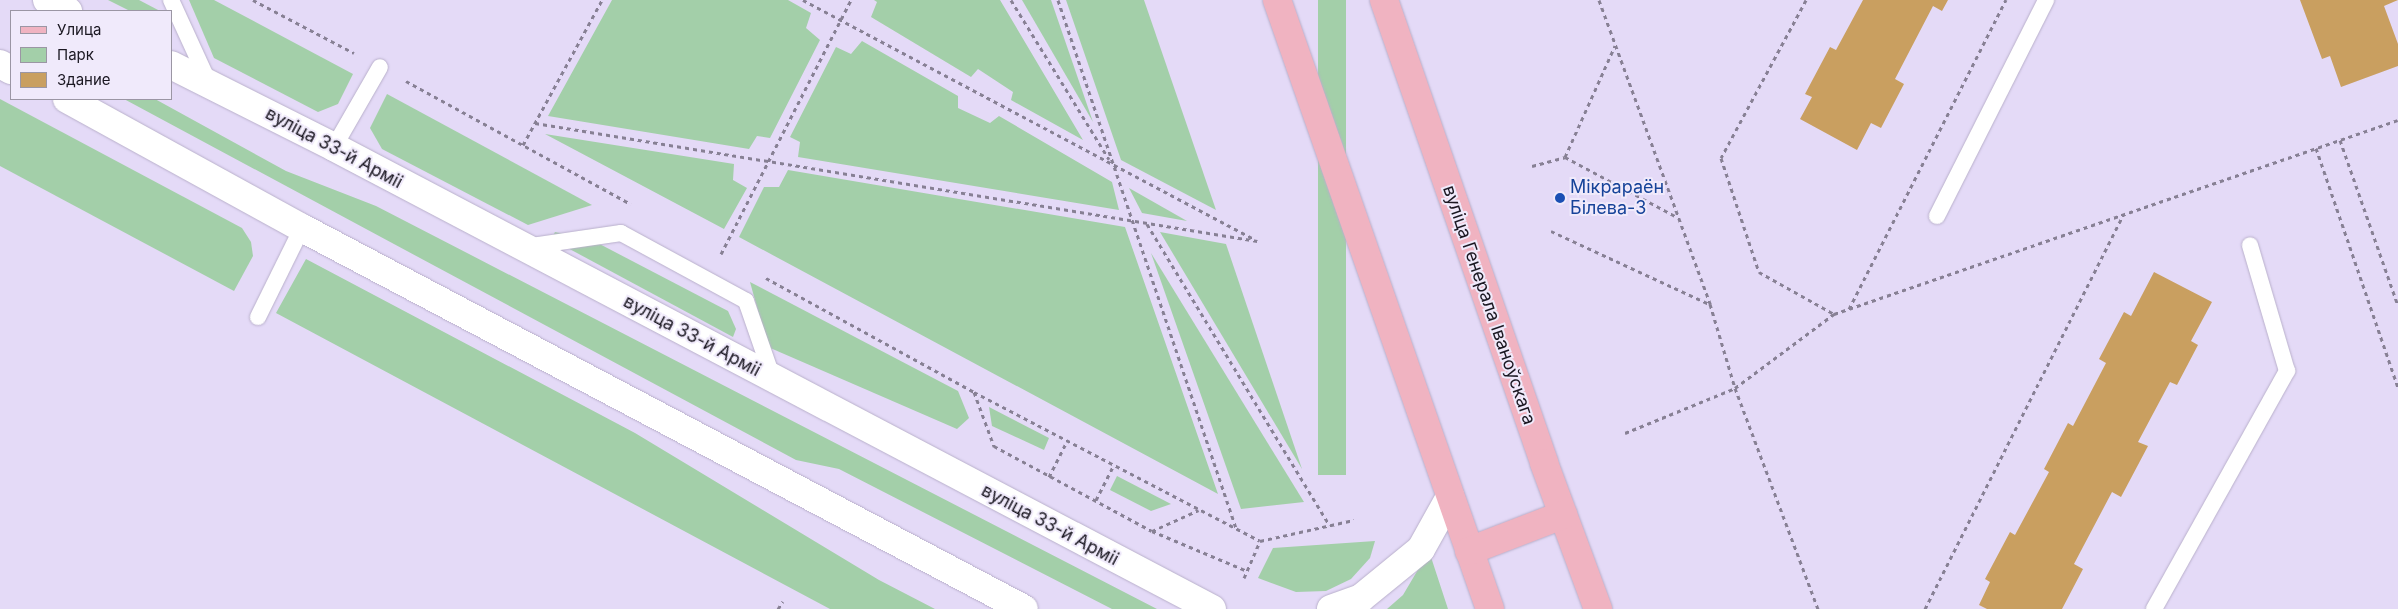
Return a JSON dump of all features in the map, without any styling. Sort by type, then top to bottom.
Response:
[{"type":"main road","points":[[1277,0],[1490,609]]},
{"type":"main road","name":"вуліца Генерала Іваноўскага","points":[[1384,0],[1563,515],[1598,609]]},
{"type":"main road","points":[[1469,551],[1563,515]]},
{"type":"street","points":[[47,0],[66,10]]},
{"type":"street","name":"вуліца 33-й Арміі","points":[[172,65],[334,147],[1212,609]]},
{"type":"street","points":[[69,100],[120,126],[302,228],[1024,609]]},
{"type":"street","points":[[105,100],[110,116],[120,126]]},
{"type":"street","points":[[1331,609],[1361,598],[1421,549],[1450,497]]},
{"type":"lane","points":[[171,0],[209,83]]},
{"type":"lane","points":[[1937,216],[2046,0]]},
{"type":"lane","points":[[334,147],[380,67]]},
{"type":"lane","points":[[258,317],[302,228]]},
{"type":"lane","points":[[523,248],[620,233],[746,301],[773,379]]},
{"type":"lane","points":[[2154,609],[2287,371],[2250,245]]},
{"type":"path","points":[[253,0],[635,206]]},
{"type":"path","points":[[523,145],[602,0]]},
{"type":"path","points":[[535,123],[1132,219],[1257,241],[803,0]]},
{"type":"path","points":[[721,254],[851,0]]},
{"type":"path","points":[[1012,0],[1113,165]]},
{"type":"path","points":[[1058,0],[1236,529]]},
{"type":"path","points":[[1599,0],[1710,304],[1735,388],[1818,609]]},
{"type":"path","points":[[1806,0],[1721,158],[1759,272],[1834,314]]},
{"type":"path","points":[[1849,309],[2006,0]]},
{"type":"path","points":[[1565,157],[1615,45]]},
{"type":"path","points":[[1625,433],[1735,388],[1834,314],[2398,120]]},
{"type":"path","points":[[2340,140],[2398,306]]},
{"type":"path","points":[[2316,148],[2398,388]]},
{"type":"path","points":[[1532,166],[1565,157],[1678,217]]},
{"type":"path","points":[[1925,609],[2124,214]]},
{"type":"path","points":[[1147,223],[1329,526]]},
{"type":"path","points":[[1550,231],[1710,304]]},
{"type":"path","points":[[712,249],[730,258]]},
{"type":"path","points":[[764,277],[974,392],[1260,542],[1354,520]]},
{"type":"path","points":[[974,392],[994,446],[1152,531],[1247,571]]},
{"type":"path","points":[[1049,477],[1067,441]]},
{"type":"path","points":[[1096,500],[1114,465]]},
{"type":"path","points":[[1152,531],[1199,509]]},
{"type":"path","points":[[1244,578],[1260,542]]},
{"type":"path","points":[[778,609],[783,601]]},
{"type":"green space","points":[[108,0],[139,0],[158,10],[128,10]]},
{"type":"green space","points":[[189,0],[214,0],[353,74],[338,104],[318,112],[214,58]]},
{"type":"green space","points":[[612,0],[788,0],[811,13],[806,28],[820,40],[770,138],[757,136],[749,149],[548,116]]},
{"type":"green space","points":[[874,0],[1000,0],[1083,140],[1011,100],[1013,92],[978,69],[971,77],[871,17],[877,2]]},
{"type":"green space","points":[[1022,0],[1051,0],[1093,122]]},
{"type":"green space","points":[[1066,0],[1144,0],[1216,210],[1121,160]]},
{"type":"green space","points":[[1318,0],[1346,0],[1346,475],[1318,475]]},
{"type":"green space","points":[[862,41],[958,96],[958,108],[990,123],[999,116],[1112,182],[1119,210],[798,157],[800,142],[790,137],[836,47],[851,54]]},
{"type":"green space","points":[[387,94],[592,205],[528,225],[382,149],[370,128]]},
{"type":"green space","points":[[0,99],[242,228],[251,242],[253,256],[234,291],[0,166]]},
{"type":"green space","points":[[126,100],[157,100],[286,171],[376,206],[1157,609],[1112,609],[839,469],[796,460]]},
{"type":"green space","points":[[545,134],[734,164],[733,180],[747,188],[724,229]]},
{"type":"green space","points":[[788,170],[1125,227],[1218,494],[739,237],[764,187],[779,187]]},
{"type":"green space","points":[[1129,188],[1187,221],[1142,213]]},
{"type":"green space","points":[[555,232],[590,239],[728,311],[736,329],[733,337],[551,239]]},
{"type":"green space","points":[[1160,232],[1226,244],[1302,469]]},
{"type":"green space","points":[[1151,253],[1304,502],[1241,509]]},
{"type":"green space","points":[[306,259],[635,433],[879,580],[935,609],[830,609],[276,313]]},
{"type":"green space","points":[[750,282],[958,391],[969,418],[957,429],[768,347]]},
{"type":"green space","points":[[989,407],[1049,438],[1044,450],[992,426]]},
{"type":"green space","points":[[1117,476],[1171,504],[1151,511],[1110,490]]},
{"type":"green space","points":[[1375,541],[1370,558],[1351,579],[1326,591],[1296,592],[1258,578],[1273,548]]},
{"type":"green space","points":[[1429,551],[1448,609],[1387,609],[1403,595]]},
{"type":"building","points":[[1863,0],[1948,0],[1942,11],[1933,6],[1895,79],[1904,84],[1881,128],[1871,123],[1857,150],[1800,119],[1812,97],[1805,94],[1830,47],[1836,50]]},
{"type":"building","points":[[2300,0],[2398,0],[2384,6],[2398,44],[2398,66],[2341,87],[2330,56],[2322,59]]},
{"type":"building","points":[[2154,272],[2212,302],[2191,341],[2198,345],[2177,385],[2170,382],[2138,442],[2148,446],[2121,497],[2112,492],[2074,564],[2083,569],[2062,609],[1987,609],[1979,605],[1990,582],[1985,579],[2010,532],[2015,535],[2049,472],[2044,469],[2068,423],[2073,426],[2106,363],[2099,359],[2124,312],[2131,316]]},
{"type":"place","name":"Мікрараён Білева-3","points":[[1560,198]]}]
